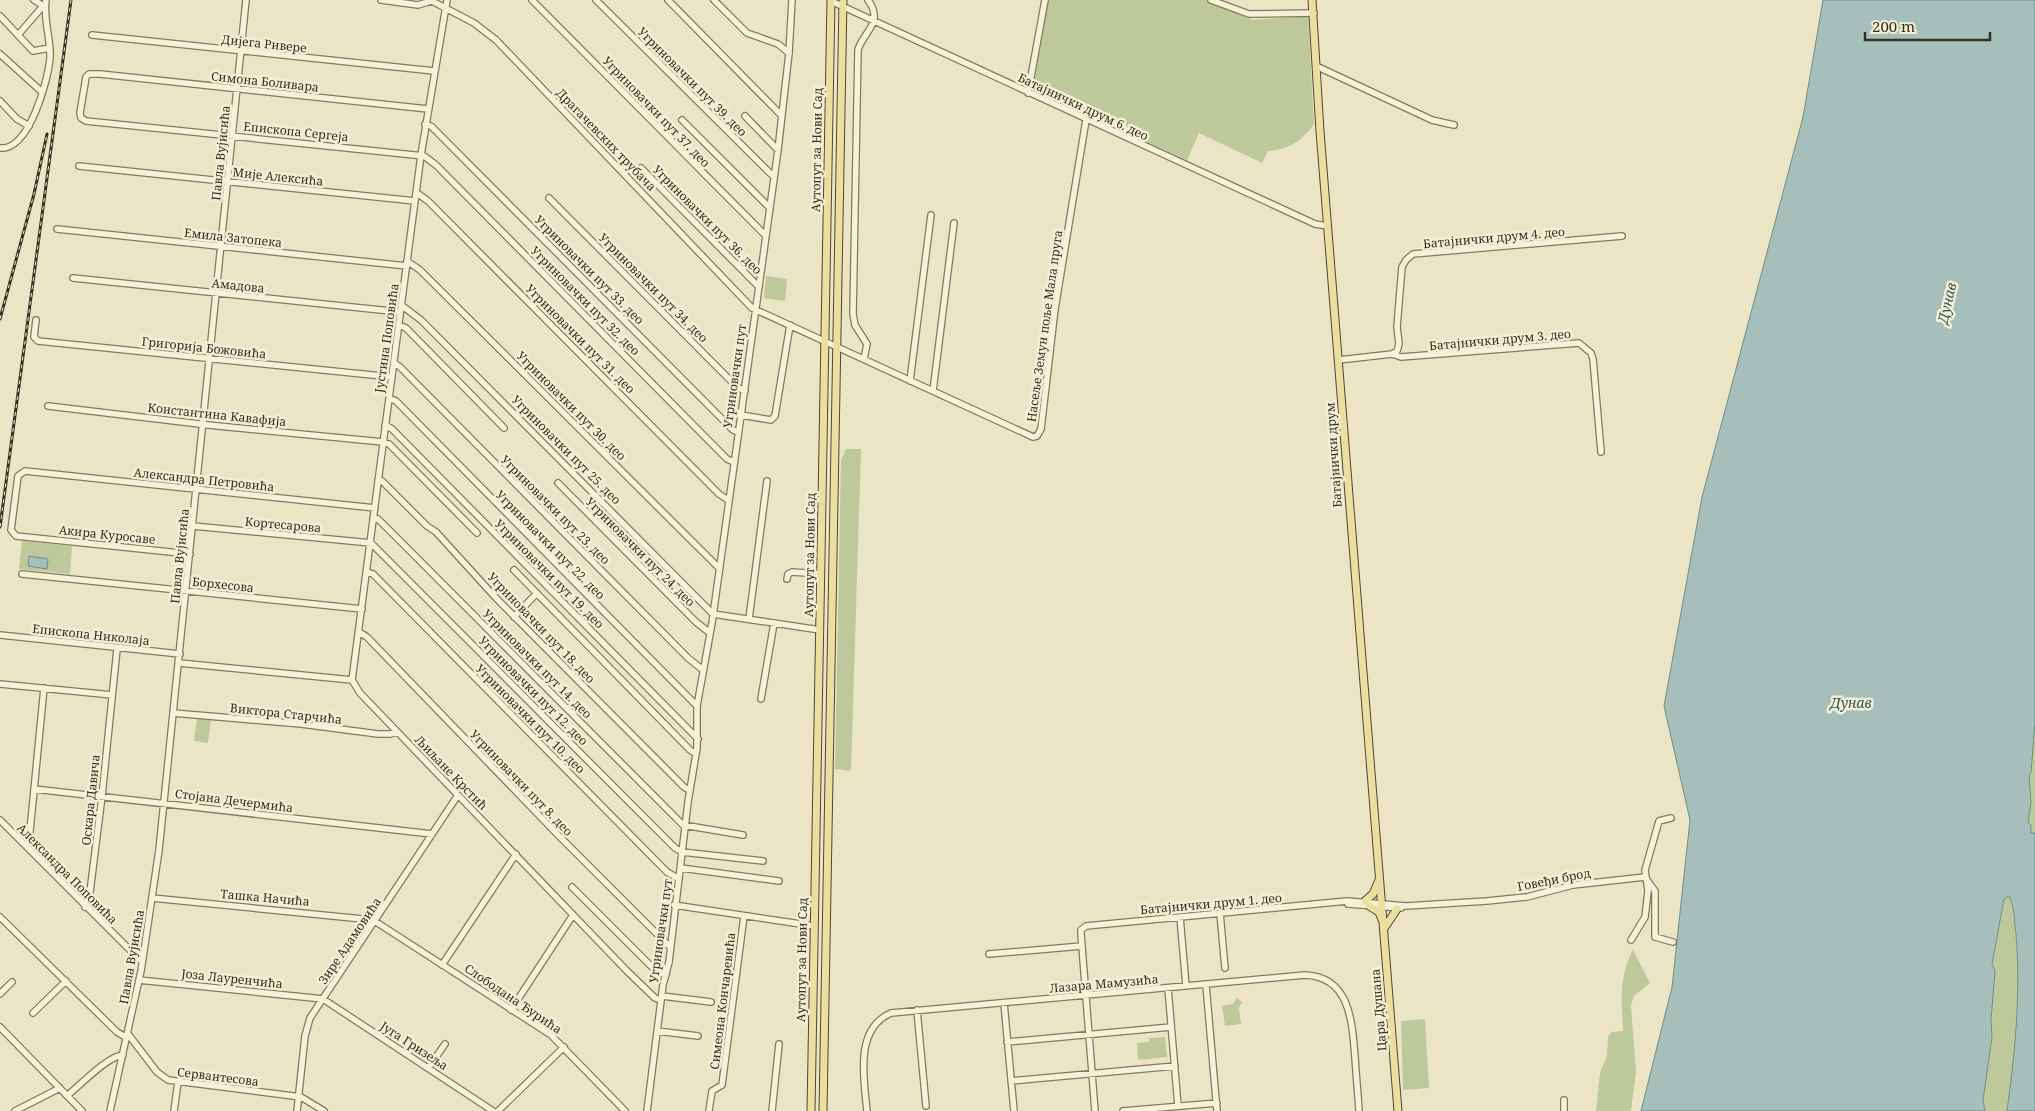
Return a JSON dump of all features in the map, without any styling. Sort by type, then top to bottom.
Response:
[{"type":"main road","name":"Аутопут за Нови Сад","points":[[811,1111],[831,0]]},
{"type":"main road","name":"Батајнички друм","points":[[1312,0],[1317,12],[1316,66],[1383,905]]},
{"type":"main road","name":"Аутопут за Нови Сад","points":[[823,1111],[843,3]]},
{"type":"main road","points":[[1380,877],[1367,903],[1379,912],[1385,927]]},
{"type":"main road","name":"Цара Душана","points":[[1383,905],[1398,1111]]},
{"type":"main road","points":[[1385,927],[1397,909]]},
{"type":"street","points":[[34,0],[45,4]]},
{"type":"street","name":"Павла Вујисића","points":[[110,1111],[139,980],[164,803],[246,0]]},
{"type":"street","points":[[382,0],[423,5],[430,0]]},
{"type":"street","name":"Драгачевских трубача","points":[[430,0],[474,23],[496,40],[755,310]]},
{"type":"street","name":"Јустина Поповића","points":[[352,680],[425,124],[447,0]]},
{"type":"street","name":"Угриновачки пут 37. део","points":[[532,0],[766,236]]},
{"type":"street","name":"Угриновачки пут 39. део","points":[[596,0],[774,177]]},
{"type":"street","points":[[668,0],[782,116]]},
{"type":"street","points":[[714,0],[747,33],[778,44],[789,53]]},
{"type":"street","name":"Угриновачки пут","points":[[647,1111],[679,879],[684,826],[698,739],[697,706],[713,614],[718,567],[745,391],[778,150],[789,53],[792,0]]},
{"type":"street","name":"Батајнички друм 6. део","points":[[831,0],[843,3],[873,20],[1086,120],[1315,224],[1328,226]]},
{"type":"street","points":[[864,359],[867,344],[855,325],[853,314],[858,50],[861,41],[870,32],[873,20],[872,8],[868,0]]},
{"type":"street","points":[[1028,93],[1045,0]]},
{"type":"street","points":[[1211,0],[1232,10],[1249,14],[1317,12]]},
{"type":"street","points":[[18,35],[45,4]]},
{"type":"street","points":[[0,148],[6,148],[18,141],[29,126],[42,92],[50,62],[45,4]]},
{"type":"street","points":[[0,16],[34,52],[50,48]]},
{"type":"street","name":"Дијега Ривере","points":[[92,35],[434,71]]},
{"type":"street","points":[[0,54],[42,92]]},
{"type":"street","points":[[1316,66],[1432,120],[1454,125]]},
{"type":"street","name":"Симона Боливара","points":[[81,118],[86,77],[89,74],[428,109]]},
{"type":"street","points":[[0,101],[17,119],[29,126]]},
{"type":"street","points":[[745,116],[778,150]]},
{"type":"street","name":"Епископа Сергеја","points":[[81,118],[86,121],[421,155]]},
{"type":"street","points":[[682,120],[770,208]]},
{"type":"street","name":"Насеље Земун поље Мала пруга","points":[[755,310],[1029,436],[1040,434],[1055,309],[1086,120]]},
{"type":"street","name":"Угриновачки пут 33. део","points":[[425,124],[431,126],[508,201],[726,423],[738,432]]},
{"type":"street","name":"Угриновачки пут 32. део","points":[[421,155],[432,161],[727,459],[734,462]]},
{"type":"street","name":"Мије Алексића","points":[[79,166],[415,201]]},
{"type":"street","name":"Угриновачки пут 36. део","points":[[641,168],[759,287]]},
{"type":"street","name":"Угриновачки пут 31. део","points":[[417,193],[428,201],[466,238],[719,494],[728,500]]},
{"type":"street","name":"Угриновачки пут 34. део","points":[[549,198],[737,387],[745,391]]},
{"type":"street","points":[[910,381],[931,215]]},
{"type":"street","points":[[933,391],[954,223]]},
{"type":"street","name":"Емила Затопека","points":[[57,229],[221,247],[407,264]]},
{"type":"street","name":"Батајнички друм 4. део","points":[[1392,354],[1399,344],[1398,327],[1402,267],[1413,254],[1622,236]]},
{"type":"street","name":"Угриновачки пут 30. део","points":[[407,264],[420,270],[718,567]]},
{"type":"street","name":"Амадова","points":[[73,278],[400,312]]},
{"type":"street","name":"Угриновачки пут 25. део","points":[[401,305],[421,320],[713,614]]},
{"type":"street","name":"Григорија Божовића","points":[[36,320],[34,337],[38,342],[392,377]]},
{"type":"street","points":[[399,325],[406,328],[504,428]]},
{"type":"street","points":[[741,415],[770,420],[775,416],[790,325]]},
{"type":"street","name":"Батајнички друм 3. део","points":[[1339,360],[1392,354],[1401,357],[1579,343],[1591,353],[1593,359],[1601,452]]},
{"type":"street","name":"Угриновачки пут 23. део","points":[[394,363],[400,366],[688,658],[703,670]]},
{"type":"street","name":"Угриновачки пут 22. део","points":[[389,398],[396,401],[697,706]]},
{"type":"street","name":"Константина Кавафија","points":[[48,406],[383,442]]},
{"type":"street","name":"Угриновачки пут 19. део","points":[[385,425],[392,429],[698,739]]},
{"type":"street","points":[[383,442],[389,444],[477,533]]},
{"type":"street","name":"Александра Петровића","points":[[22,537],[16,536],[12,530],[18,476],[22,472],[375,508]]},
{"type":"street","name":"Угриновачки пут 18. део","points":[[378,480],[382,481],[427,526],[436,532],[514,617],[619,724],[689,790]]},
{"type":"street","points":[[749,619],[767,481]]},
{"type":"street","name":"Угриновачки пут 24. део","points":[[558,483],[696,622],[710,633]]},
{"type":"street","name":"Угриновачки пут 14. део","points":[[374,518],[378,519],[684,826]]},
{"type":"street","name":"Кортесарова","points":[[193,526],[371,543]]},
{"type":"street","name":"Акира Куросаве","points":[[22,537],[190,554]]},
{"type":"street","name":"Угриновачки пут 12. део","points":[[371,543],[668,841],[682,852]]},
{"type":"street","points":[[514,570],[696,754]]},
{"type":"street","name":"Угриновачки пут 10. део","points":[[367,572],[373,574],[667,872],[679,879]]},
{"type":"street","points":[[787,580],[788,574],[792,572],[821,574]]},
{"type":"street","name":"Борхесова","points":[[22,574],[362,609]]},
{"type":"street","points":[[514,617],[537,593]]},
{"type":"street","points":[[713,614],[820,630]]},
{"type":"street","points":[[762,699],[774,623]]},
{"type":"street","name":"Угриновачки пут 8. део","points":[[359,632],[367,637],[561,838],[670,947]]},
{"type":"street","name":"Епископа Николаја","points":[[0,636],[180,654]]},
{"type":"street","name":"Оскара Давича","points":[[86,907],[89,900],[102,796],[117,649]]},
{"type":"street","points":[[179,663],[352,680]]},
{"type":"street","name":"Љиљане Крстић","points":[[352,680],[360,693],[642,986],[662,998]]},
{"type":"street","points":[[0,684],[112,694]]},
{"type":"street","points":[[27,847],[30,841],[44,688]]},
{"type":"street","name":"Виктора Старчића","points":[[173,713],[301,724],[378,734],[397,732]]},
{"type":"street","name":"Стојана Дечермића","points":[[34,789],[432,834]]},
{"type":"street","name":"Зире Адамовића","points":[[297,1111],[306,1031],[312,1014],[458,796]]},
{"type":"street","points":[[1631,940],[1647,910],[1648,891],[1645,870],[1659,821],[1671,818]]},
{"type":"street","name":"Александра Поповића","points":[[0,820],[142,962]]},
{"type":"street","points":[[684,826],[743,835]]},
{"type":"street","points":[[682,852],[763,861]]},
{"type":"street","points":[[442,965],[516,854]]},
{"type":"street","points":[[680,868],[778,881]]},
{"type":"street","points":[[1645,877],[1655,891],[1656,937],[1673,942]]},
{"type":"street","name":"Говеђи брод","points":[[1406,906],[1527,897],[1573,885],[1645,877]]},
{"type":"street","points":[[572,887],[656,971],[666,975]]},
{"type":"street","name":"Ташка Начића","points":[[152,898],[364,918],[375,922]]},
{"type":"street","name":"Батајнички друм 1. део","points":[[1082,946],[1081,931],[1086,926],[1338,902],[1383,905]]},
{"type":"street","points":[[674,905],[814,926]]},
{"type":"street","points":[[1383,905],[1406,906]]},
{"type":"street","points":[[1383,905],[1397,909],[1406,906]]},
{"type":"street","points":[[1220,913],[1225,968]]},
{"type":"street","points":[[511,1010],[573,915]]},
{"type":"street","name":"Симеона Кончаревића","points":[[709,1111],[712,1092],[721,1088],[724,1078],[744,916]]},
{"type":"street","name":"Сервантесова","points":[[0,917],[117,1032],[127,1036],[161,1076],[178,1082],[299,1096],[324,1111]]},
{"type":"street","points":[[1180,917],[1186,986]]},
{"type":"street","name":"Слободана Ђурића","points":[[375,922],[548,1033],[564,1047],[625,1111]]},
{"type":"street","points":[[989,954],[1082,946],[1095,1111]]},
{"type":"street","name":"Лазара Мамузића","points":[[867,1111],[863,1058],[874,1027],[880,1019],[891,1012],[1305,975],[1318,977],[1336,987],[1346,1001],[1350,1012],[1359,1111]]},
{"type":"street","name":"Јоза Лауренчића","points":[[139,980],[323,999]]},
{"type":"street","points":[[33,1014],[66,981]]},
{"type":"street","points":[[0,994],[12,982]]},
{"type":"street","points":[[1206,984],[1218,1111]]},
{"type":"street","points":[[1168,988],[1178,1106]]},
{"type":"street","points":[[662,998],[711,1002]]},
{"type":"street","name":"Југа Гризеља","points":[[323,999],[494,1111]]},
{"type":"street","points":[[1004,1003],[1014,1111]]},
{"type":"street","points":[[917,1010],[926,1106]]},
{"type":"street","points":[[0,1027],[82,1111]]},
{"type":"street","points":[[1007,1042],[1171,1027]]},
{"type":"street","points":[[657,1031],[698,1036]]},
{"type":"street","points":[[429,1067],[445,1044]]},
{"type":"street","points":[[772,1111],[779,1044]]},
{"type":"street","points":[[498,1111],[564,1047]]},
{"type":"street","points":[[67,1096],[112,1059],[122,1055]]},
{"type":"street","points":[[1011,1081],[1174,1066]]},
{"type":"street","points":[[174,1111],[178,1082]]},
{"type":"street","points":[[15,1111],[60,1088]]},
{"type":"street","points":[[1564,1100],[1564,1111]]},
{"type":"street","points":[[1124,1111],[1217,1103]]},
{"type":"green space","points":[[1048,0],[1205,0],[1253,20],[1308,16],[1314,124],[1295,143],[1268,151],[1262,163],[1199,133],[1187,160],[1130,134],[1126,124],[1110,116],[1106,123],[1033,89]]},
{"type":"green space","points":[[766,276],[787,279],[785,301],[764,298]]},
{"type":"green space","points":[[846,449],[861,449],[851,771],[835,769],[841,460]]},
{"type":"green space","points":[[22,541],[72,546],[70,574],[19,569]]},
{"type":"green space","points":[[197,718],[211,719],[208,743],[194,741]]},
{"type":"green space","points":[[2035,722],[2035,833],[2030,833],[2028,823],[2031,803],[2029,775],[2031,773]]},
{"type":"green space","points":[[2009,896],[2016,934],[2018,978],[2012,1067],[2007,1111],[1985,1111],[1983,1100],[1992,1037],[1991,1020],[1995,971],[1992,964],[2004,899]]},
{"type":"green space","points":[[1633,950],[1650,983],[1634,996],[1631,1005],[1636,1072],[1631,1111],[1596,1111],[1600,1072],[1607,1056],[1608,1036],[1612,1032],[1623,1031],[1623,980],[1628,960]]},
{"type":"green space","points":[[1237,998],[1242,1002],[1239,1008],[1241,1024],[1225,1026],[1222,1006],[1233,1004]]},
{"type":"green space","points":[[1425,1019],[1429,1088],[1403,1090],[1401,1021]]},
{"type":"green space","points":[[1165,1037],[1167,1057],[1138,1060],[1137,1043],[1149,1042],[1150,1056],[1149,1038]]},
{"type":"water","name":"Дунав","points":[[1823,0],[2035,0],[2035,722],[2031,773],[2029,775],[2031,803],[2028,823],[2031,825],[2031,833],[2035,833],[2035,1111],[2007,1111],[2015,1045],[2018,978],[2014,915],[2009,896],[2004,899],[1992,964],[1995,971],[1991,1020],[1992,1037],[1983,1100],[1985,1111],[1641,1111],[1672,987],[1690,820],[1664,706],[1702,497],[1803,117]]},
{"type":"water","points":[[29,556],[48,559],[47,569],[28,566]]},
{"type":"railway","points":[[0,527],[71,0]]},
{"type":"railway","points":[[0,319],[34,194],[47,134]]}]
